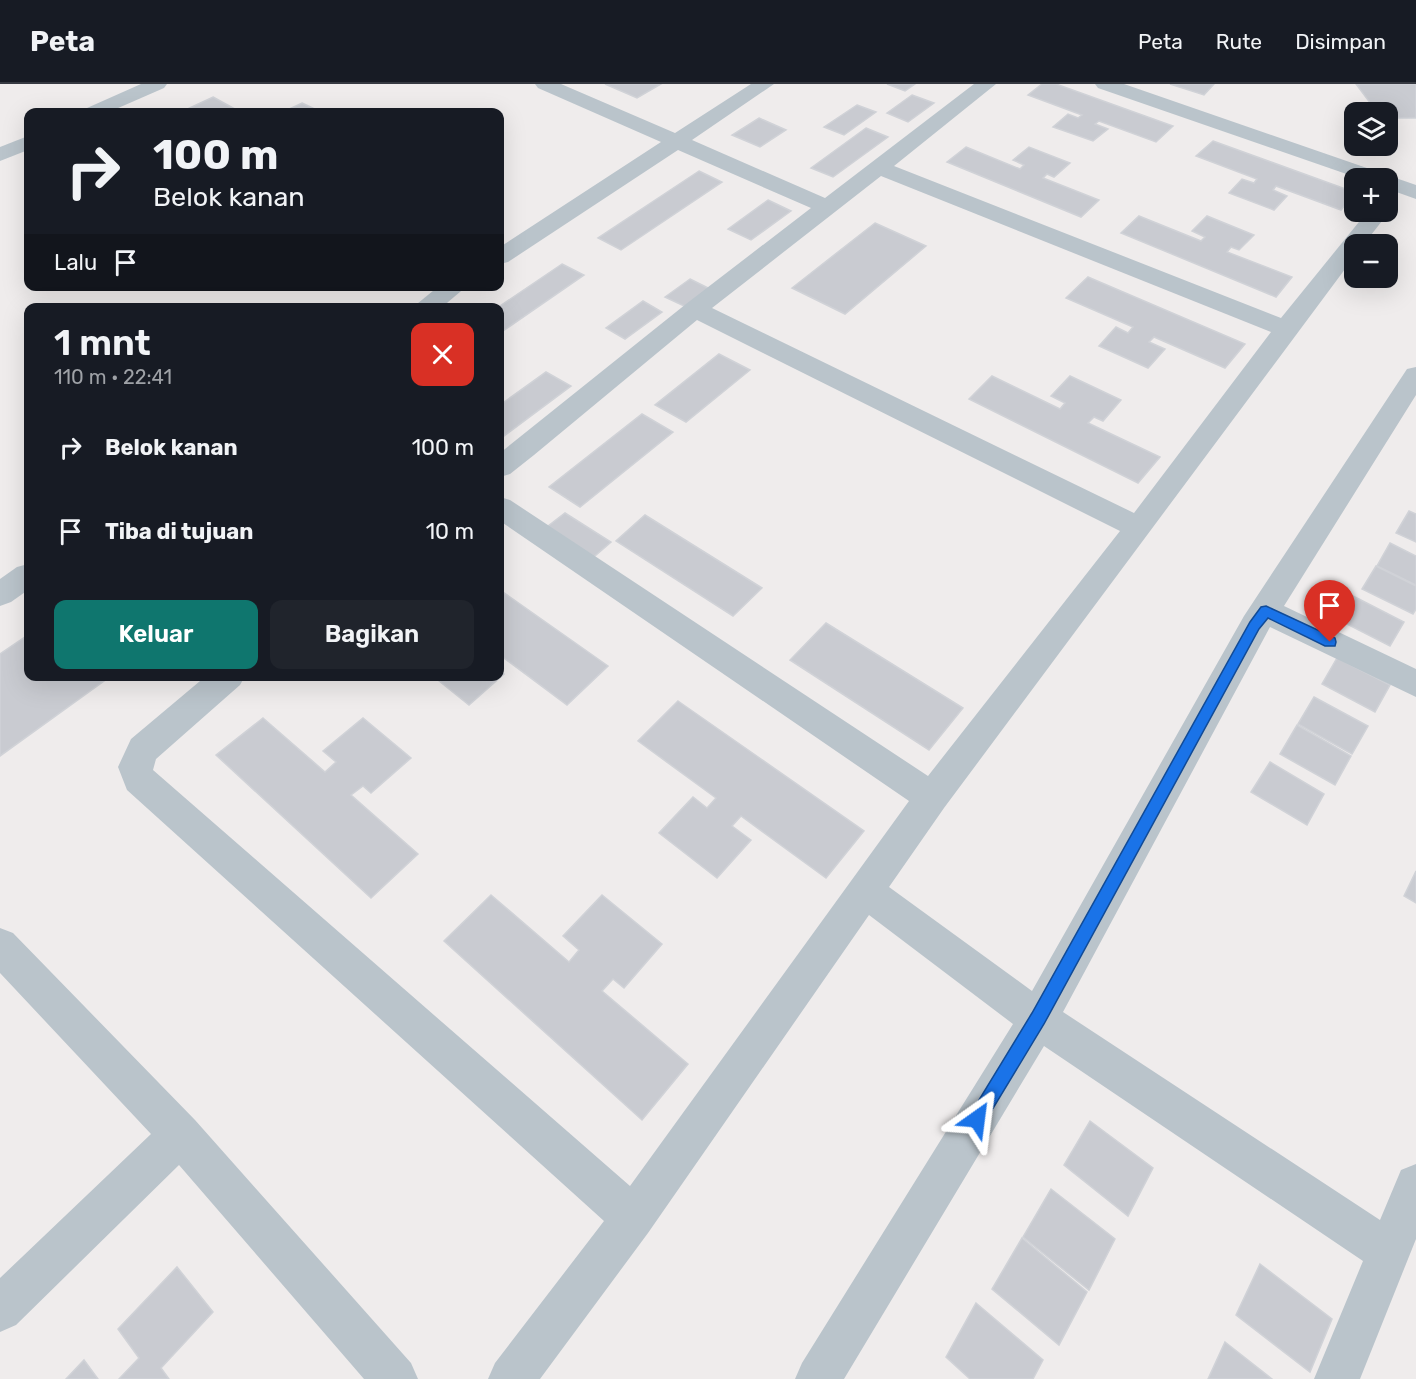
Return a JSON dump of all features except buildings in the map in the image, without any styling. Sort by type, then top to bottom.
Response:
[{"type":"lane","points":[[103,108],[157,84]]},
{"type":"lane","points":[[545,84],[826,207]]},
{"type":"lane","points":[[504,254],[764,84]]},
{"type":"lane","points":[[504,464],[695,309],[986,84]]},
{"type":"lane","points":[[1105,84],[1348,168]]},
{"type":"lane","points":[[0,154],[24,144]]},
{"type":"lane","points":[[880,168],[1286,329]]},
{"type":"lane","points":[[511,1379],[633,1218],[932,797],[1139,528],[1286,329],[1370,222]]},
{"type":"lane","points":[[431,303],[448,291]]},
{"type":"lane","points":[[695,309],[1139,528]]},
{"type":"lane","points":[[818,1379],[1038,1018],[1255,626],[1416,375]]},
{"type":"lane","points":[[504,510],[932,797]]},
{"type":"lane","points":[[0,594],[24,578]]},
{"type":"lane","points":[[1266,611],[1416,684]]},
{"type":"lane","points":[[223,681],[143,749],[135,767],[139,779],[633,1218]]},
{"type":"lane","points":[[866,891],[1038,1018],[1389,1252]]},
{"type":"lane","points":[[0,946],[180,1135],[395,1379]]},
{"type":"lane","points":[[0,1309],[180,1135]]},
{"type":"lane","points":[[1337,1379],[1416,1185]]},
{"type":"route","points":[[977,1119],[1038,1018],[1255,626],[1266,611],[1330,642]]}]
